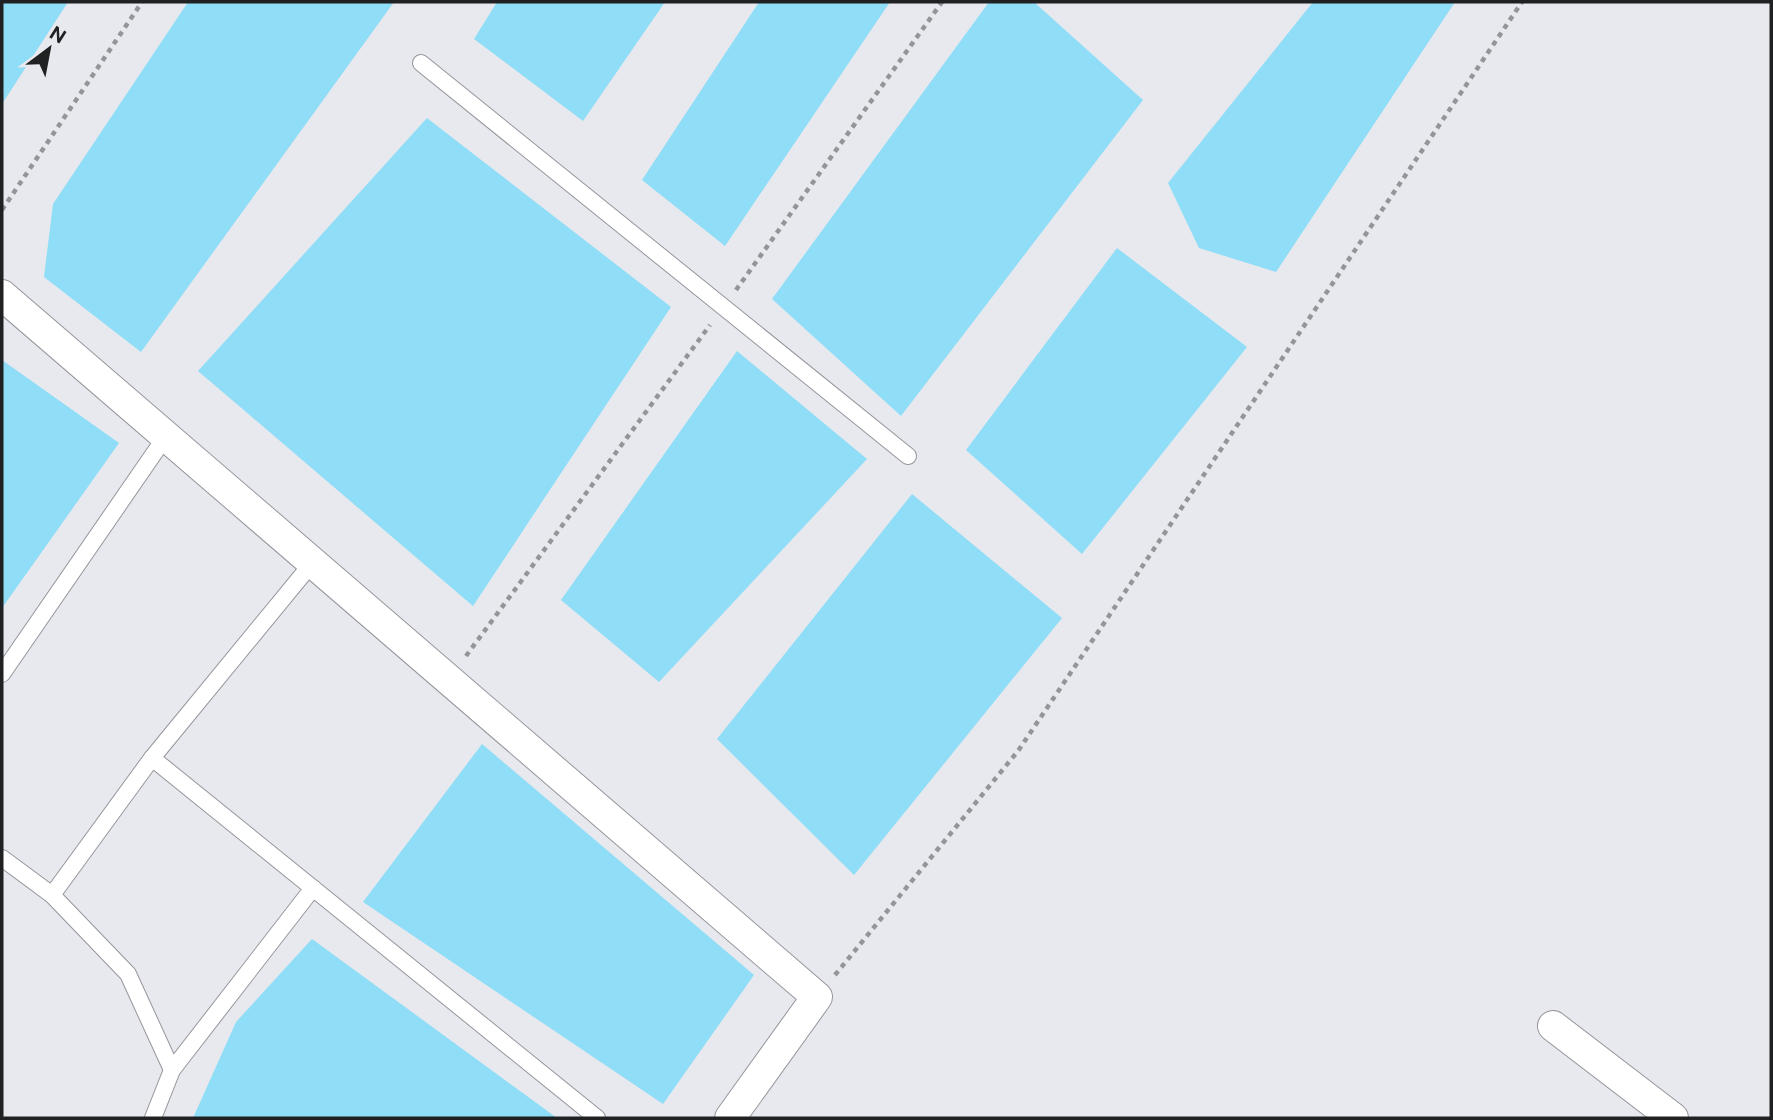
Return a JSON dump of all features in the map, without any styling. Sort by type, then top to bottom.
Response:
[{"type":"street","points":[[2,295],[817,997],[730,1118]]},
{"type":"street","points":[[1553,1026],[1674,1118]]},
{"type":"lane","points":[[421,63],[908,456]]},
{"type":"lane","points":[[2,674],[166,436]]},
{"type":"lane","points":[[52,895],[152,758],[313,562]]},
{"type":"lane","points":[[152,758],[597,1118]]},
{"type":"lane","points":[[2,858],[52,895],[128,974],[172,1070]]},
{"type":"lane","points":[[153,1118],[172,1070],[313,888]]},
{"type":"path","points":[[2,210],[142,2]]},
{"type":"path","points":[[448,679],[723,307],[942,2]]},
{"type":"path","points":[[817,997],[1018,751],[1522,2]]},
{"type":"water","points":[[2,2],[68,2],[2,104]]},
{"type":"water","points":[[188,2],[394,2],[141,352],[44,277],[53,204]]},
{"type":"water","points":[[497,2],[665,2],[583,121],[474,39]]},
{"type":"water","points":[[759,2],[890,2],[725,246],[642,180]]},
{"type":"water","points":[[989,2],[1034,2],[1143,100],[901,416],[772,299]]},
{"type":"water","points":[[1313,2],[1455,2],[1276,272],[1199,248],[1168,183]]},
{"type":"water","points":[[427,118],[671,307],[473,606],[198,371]]},
{"type":"water","points":[[1117,248],[1247,347],[1082,554],[966,450]]},
{"type":"water","points":[[737,351],[867,459],[659,682],[561,600]]},
{"type":"water","points":[[2,360],[119,443],[2,608]]},
{"type":"water","points":[[912,494],[1062,618],[854,875],[717,739]]},
{"type":"water","points":[[482,744],[754,975],[663,1104],[363,902]]},
{"type":"water","points":[[312,939],[557,1118],[193,1118],[236,1022]]}]
